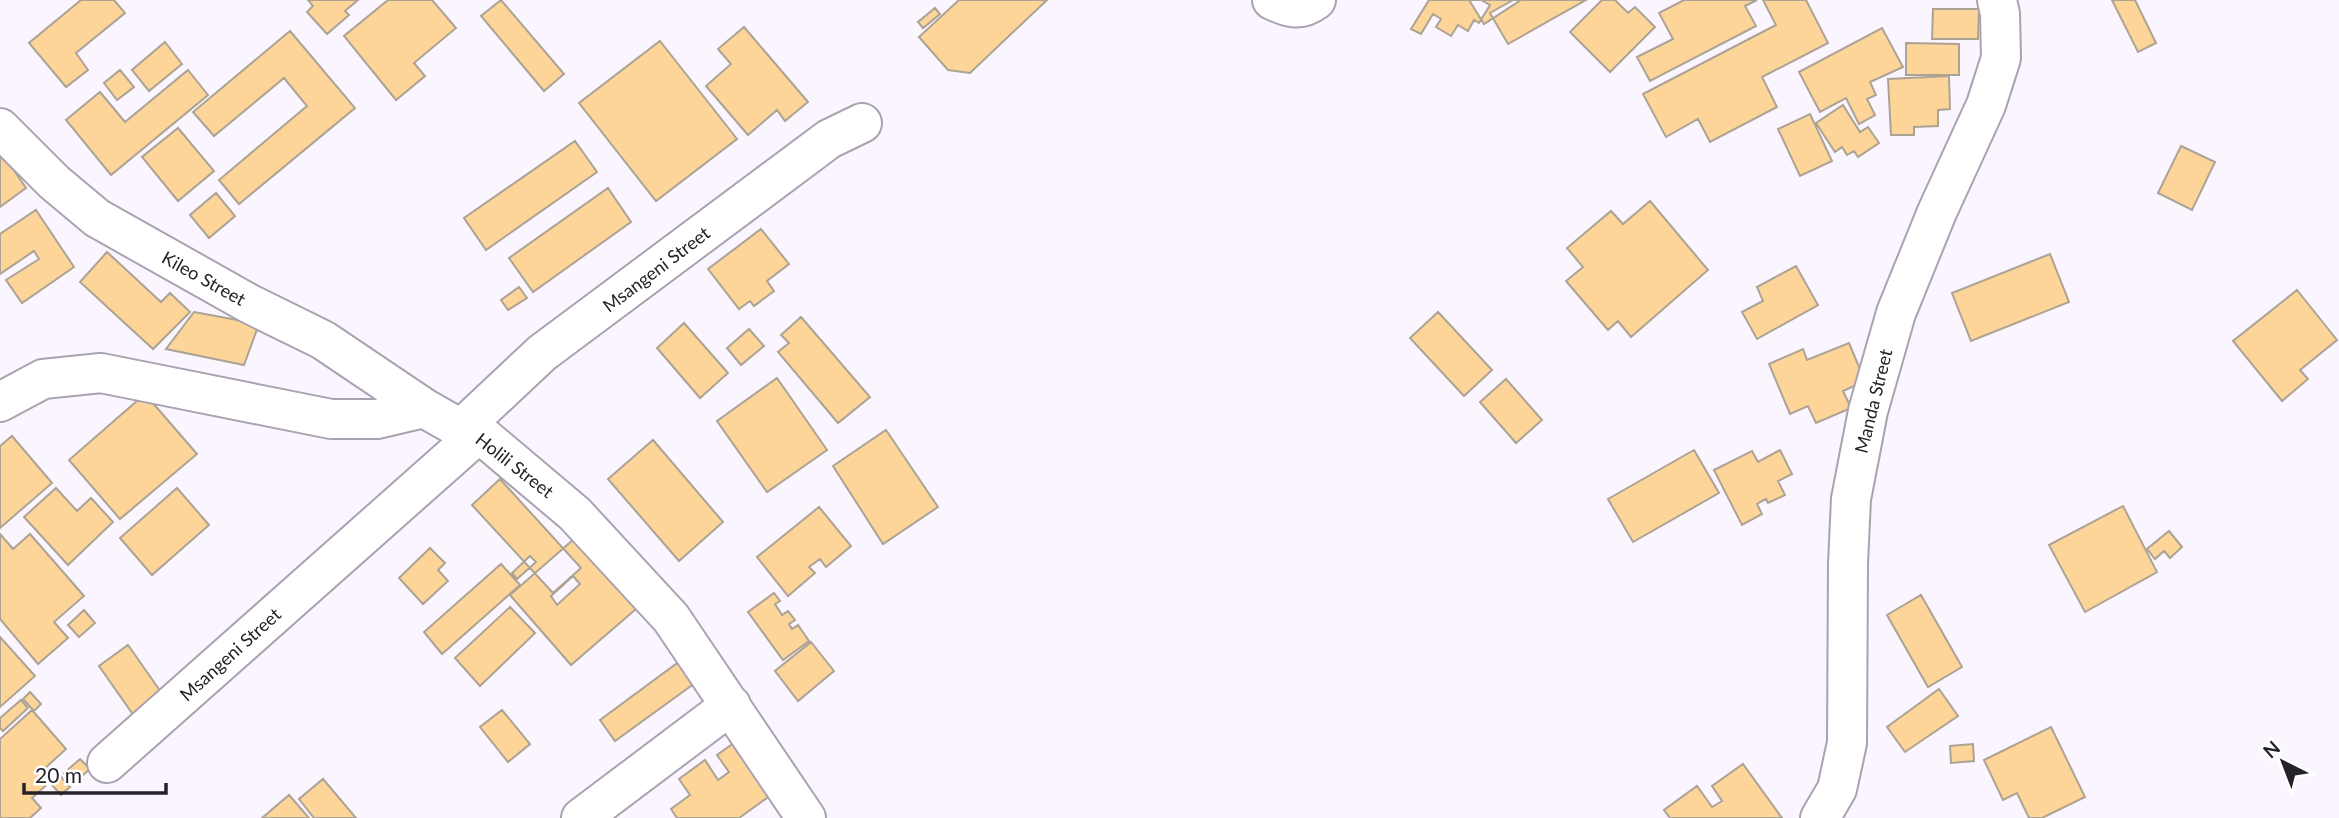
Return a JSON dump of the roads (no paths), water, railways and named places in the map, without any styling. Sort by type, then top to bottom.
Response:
[{"type":"street","points":[[1272,0],[1290,8],[1305,8],[1316,0]]},
{"type":"street","name":"Manda Street","points":[[1820,818],[1837,789],[1847,743],[1847,606],[1851,499],[1868,411],[1896,313],[1937,212],[1986,105],[2001,58],[1997,0]]},
{"type":"street","name":"Msangeni Street","points":[[107,763],[470,431],[542,353],[830,139],[862,123]]},
{"type":"street","name":"Kileo Street","points":[[0,128],[54,182],[97,218],[248,303],[323,340],[424,408]]},
{"type":"street","points":[[0,402],[43,379],[101,373],[331,419],[377,419],[424,408]]},
{"type":"street","name":"Holili Street","points":[[424,408],[470,431],[583,523],[671,618],[806,818]]},
{"type":"street","points":[[581,818],[730,705]]}]
